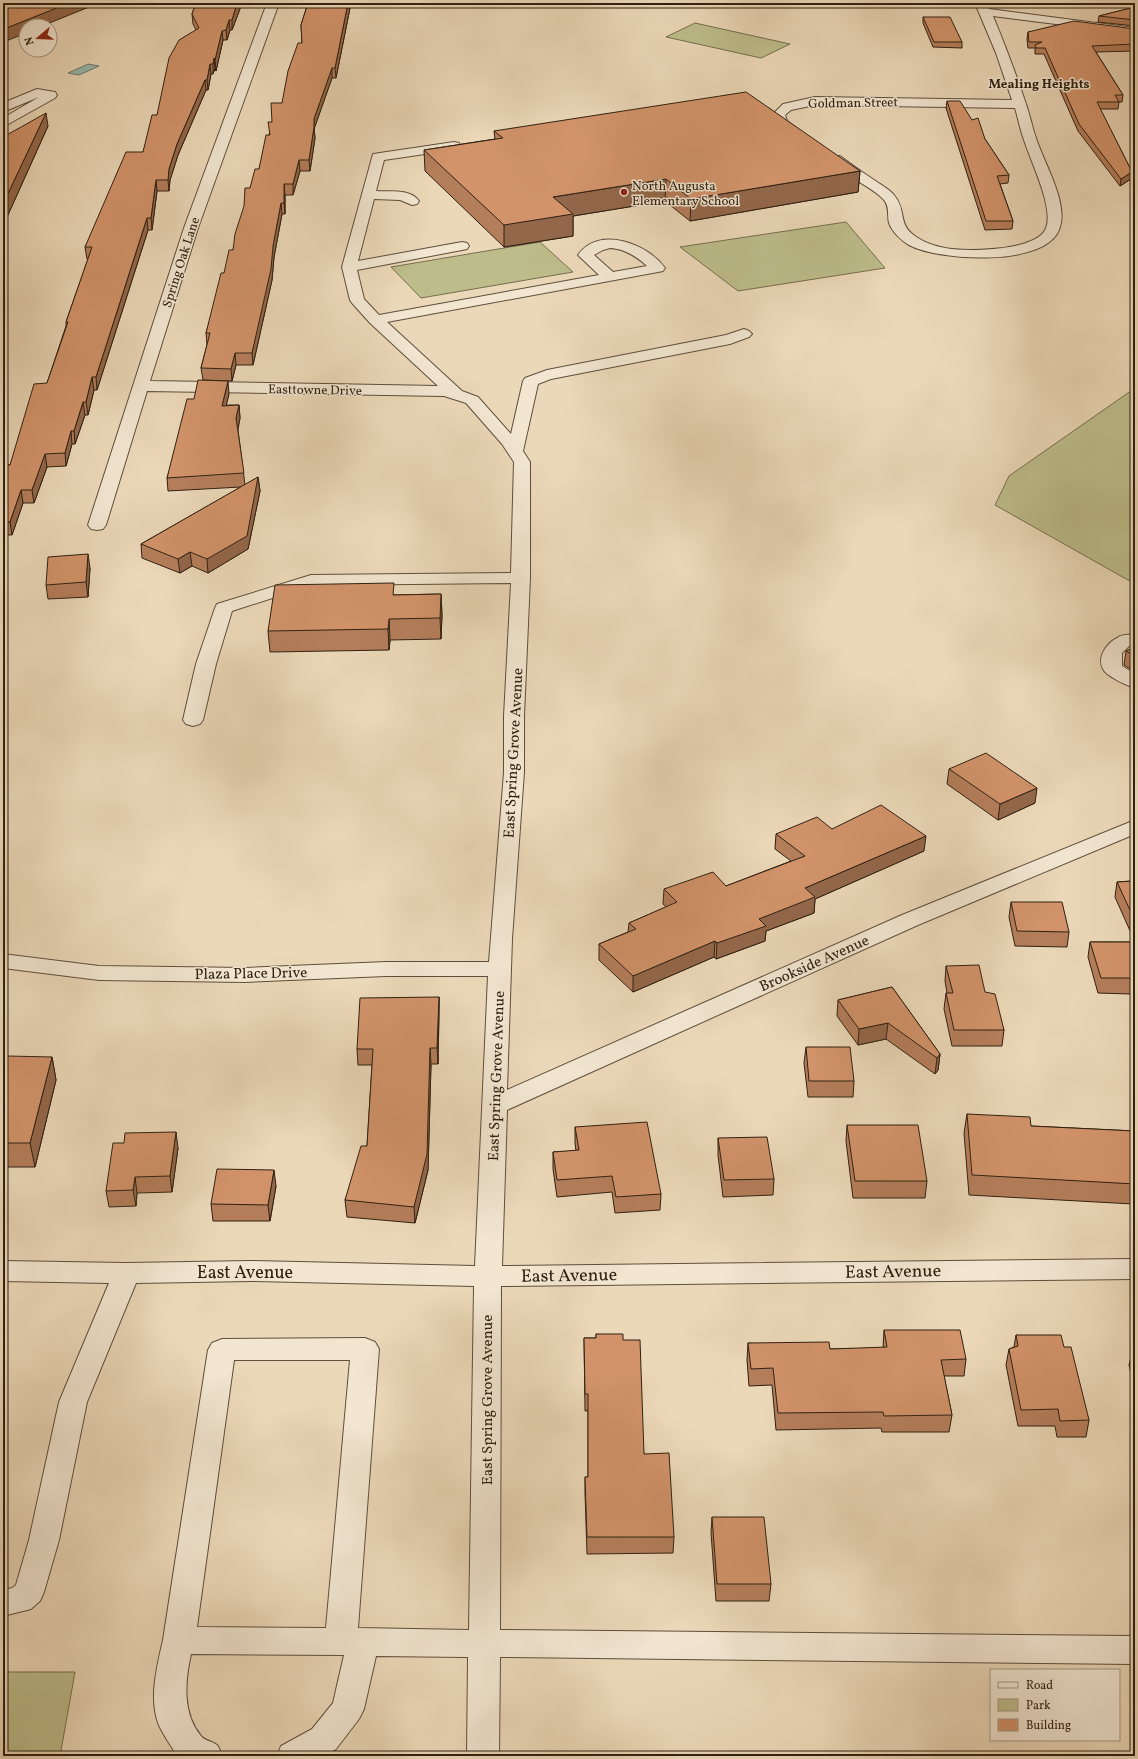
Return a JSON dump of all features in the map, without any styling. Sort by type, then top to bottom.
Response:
[{"type":"street","name":"Spring Oak Lane","points":[[97,525],[191,228],[273,3]]},
{"type":"street","points":[[825,152],[888,196],[894,204],[896,211],[895,221],[898,227],[910,239],[920,245],[940,251],[962,254],[984,254],[1010,251],[1036,243],[1044,239],[1053,228],[1054,208],[1045,176],[1030,139],[1020,104],[983,7],[1135,30]]},
{"type":"street","points":[[3,108],[37,93],[51,95],[3,124]]},
{"type":"street","name":"Goldman Street","points":[[806,140],[781,122],[779,114],[782,111],[796,104],[815,101],[1020,104]]},
{"type":"street","points":[[456,394],[375,320],[357,300],[349,267],[378,157],[465,144]]},
{"type":"street","points":[[368,195],[403,196],[412,202]]},
{"type":"street","points":[[349,267],[462,246]]},
{"type":"street","points":[[375,320],[610,277]]},
{"type":"street","points":[[515,451],[530,381],[547,375],[730,339],[744,334]]},
{"type":"street","name":"Easttowne Drive","points":[[141,386],[430,390],[456,394],[472,400],[482,412]]},
{"type":"street","name":"East Spring Grove Avenue","points":[[482,412],[508,441],[522,462],[521,578],[514,716],[514,772],[501,939],[488,1276],[486,1614],[484,1643],[483,1756]]},
{"type":"street","points":[[193,720],[206,664],[224,608],[312,580],[521,578]]},
{"type":"street","points":[[1135,640],[1124,641],[1112,652],[1112,668],[1135,682]]},
{"type":"street","name":"Brookside Avenue","points":[[495,1105],[910,920],[1135,826]]},
{"type":"street","name":"Plaza Place Drive","points":[[3,961],[99,973],[245,975],[386,969],[500,969]]},
{"type":"street","name":"East Avenue","points":[[3,1271],[126,1273],[251,1271],[488,1276],[1135,1269]]},
{"type":"street","points":[[3,1603],[20,1600],[29,1592],[44,1540],[73,1402],[126,1273]]},
{"type":"street","points":[[206,1756],[190,1748],[174,1722],[170,1695],[172,1668],[179,1640],[222,1350],[365,1349],[348,1708],[324,1739],[293,1756]]},
{"type":"street","points":[[179,1640],[1135,1650]]},
{"type":"green space","points":[[695,23],[790,44],[761,58],[666,37]]},
{"type":"green space","points":[[846,222],[885,268],[738,291],[680,247]]},
{"type":"green space","points":[[540,242],[573,272],[421,298],[391,267]]},
{"type":"green space","points":[[1135,388],[1135,584],[995,505],[1009,476]]},
{"type":"green space","points":[[3,1672],[75,1672],[60,1756],[3,1756]]},
{"type":"shaded area","points":[[88,64],[99,66],[79,75],[68,73]]},
{"type":"building","points":[[3,3],[69,3],[32,18],[18,18],[18,23],[3,29]]},
{"type":"building","points":[[196,3],[237,3],[232,20],[229,20],[226,30],[222,31],[215,60],[214,58],[213,64],[210,64],[207,80],[205,80],[177,144],[169,169],[168,180],[156,180],[151,218],[147,218],[96,377],[92,377],[86,402],[83,402],[74,431],[71,431],[65,453],[45,454],[32,490],[21,490],[10,522],[3,522],[3,465],[10,465],[34,384],[47,383],[92,247],[85,247],[126,152],[143,152],[152,115],[157,115],[169,58],[179,40],[199,28],[192,14]]},
{"type":"building","points":[[308,3],[348,3],[335,68],[332,68],[314,119],[309,160],[299,160],[293,184],[284,184],[284,203],[281,203],[273,246],[271,269],[252,353],[235,353],[231,369],[201,368],[210,333],[206,333],[221,273],[224,273],[229,250],[233,250],[235,234],[244,206],[245,188],[250,188],[255,169],[259,169],[266,135],[270,135],[268,122],[272,122],[271,103],[282,103],[288,71],[298,43],[302,43],[301,25]]},
{"type":"building","points":[[1135,7],[1135,20],[1099,16]]},
{"type":"building","points":[[923,17],[950,17],[962,42],[934,42]]},
{"type":"building","points":[[1074,21],[1135,29],[1135,44],[1092,46],[1123,95],[1115,95],[1119,102],[1097,102],[1132,172],[1121,179],[1079,124],[1045,48],[1036,48],[1035,45],[1042,42],[1029,42],[1028,32]]},
{"type":"building","points":[[746,92],[860,171],[691,199],[666,179],[553,197],[573,214],[504,225],[424,150],[503,138],[494,131]]},
{"type":"building","points":[[947,101],[960,101],[972,120],[978,118],[985,139],[1009,175],[997,176],[1013,221],[986,221]]},
{"type":"building","points":[[46,113],[3,202],[3,141],[5,136]]},
{"type":"building","points":[[198,380],[228,381],[222,406],[239,405],[236,418],[244,473],[167,478],[187,399],[194,399]]},
{"type":"building","points":[[258,477],[247,536],[207,559],[190,552],[178,559],[141,544]]},
{"type":"building","points":[[88,554],[86,582],[46,585],[48,557]]},
{"type":"building","points":[[394,583],[393,595],[441,594],[440,618],[389,619],[388,629],[268,631],[275,585]]},
{"type":"building","points":[[1135,647],[1135,656],[1126,651]]},
{"type":"building","points":[[986,753],[1037,788],[1000,804],[949,769]]},
{"type":"building","points":[[881,805],[926,836],[805,888],[815,897],[759,919],[766,926],[717,943],[715,941],[633,976],[599,944],[636,929],[629,923],[677,902],[664,889],[713,872],[726,886],[805,856],[776,834],[817,817],[832,829]]},
{"type":"building","points":[[1135,881],[1135,921],[1117,882]]},
{"type":"building","points":[[1011,902],[1062,902],[1069,932],[1017,931]]},
{"type":"building","points":[[1090,942],[1135,942],[1135,983],[1133,978],[1101,978]]},
{"type":"building","points":[[979,965],[985,992],[995,994],[1004,1030],[954,1030],[946,993],[953,993],[946,966]]},
{"type":"building","points":[[892,987],[940,1054],[937,1058],[888,1023],[859,1029],[838,1000]]},
{"type":"building","points":[[439,997],[437,1048],[430,1048],[427,1154],[414,1207],[345,1200],[361,1146],[367,1146],[373,1049],[357,1049],[360,998]]},
{"type":"building","points":[[806,1047],[850,1047],[854,1081],[809,1081]]},
{"type":"building","points":[[8,1056],[52,1057],[30,1143],[3,1143],[3,1066],[5,1066]]},
{"type":"building","points":[[967,1114],[1030,1117],[1031,1126],[1135,1131],[1135,1184],[972,1175]]},
{"type":"building","points":[[647,1122],[661,1194],[616,1197],[612,1176],[557,1180],[553,1152],[579,1150],[575,1127]]},
{"type":"building","points":[[847,1125],[918,1125],[927,1181],[855,1181]]},
{"type":"building","points":[[176,1132],[170,1176],[135,1177],[133,1190],[106,1191],[113,1143],[124,1143],[125,1133]]},
{"type":"building","points":[[767,1137],[774,1179],[724,1180],[718,1138]]},
{"type":"building","points":[[217,1169],[274,1170],[268,1205],[211,1204]]},
{"type":"building","points":[[884,1330],[960,1330],[966,1359],[941,1360],[952,1415],[884,1416],[883,1412],[778,1413],[773,1368],[751,1369],[748,1343],[829,1342],[830,1349],[887,1347]]},
{"type":"building","points":[[596,1334],[623,1334],[623,1340],[640,1340],[644,1454],[669,1453],[674,1537],[587,1537],[585,1477],[588,1477],[588,1394],[585,1394],[584,1338],[596,1338]]},
{"type":"building","points":[[1016,1335],[1061,1335],[1064,1347],[1071,1347],[1089,1420],[1060,1421],[1058,1409],[1021,1410],[1009,1349],[1018,1346]]},
{"type":"building","points":[[712,1517],[764,1517],[771,1584],[717,1584]]},
{"type":"place","name":"North Augusta Elementary School","points":[[624,192]]},
{"type":"district","name":"Mealing Heights","points":[[1039,83]]}]
